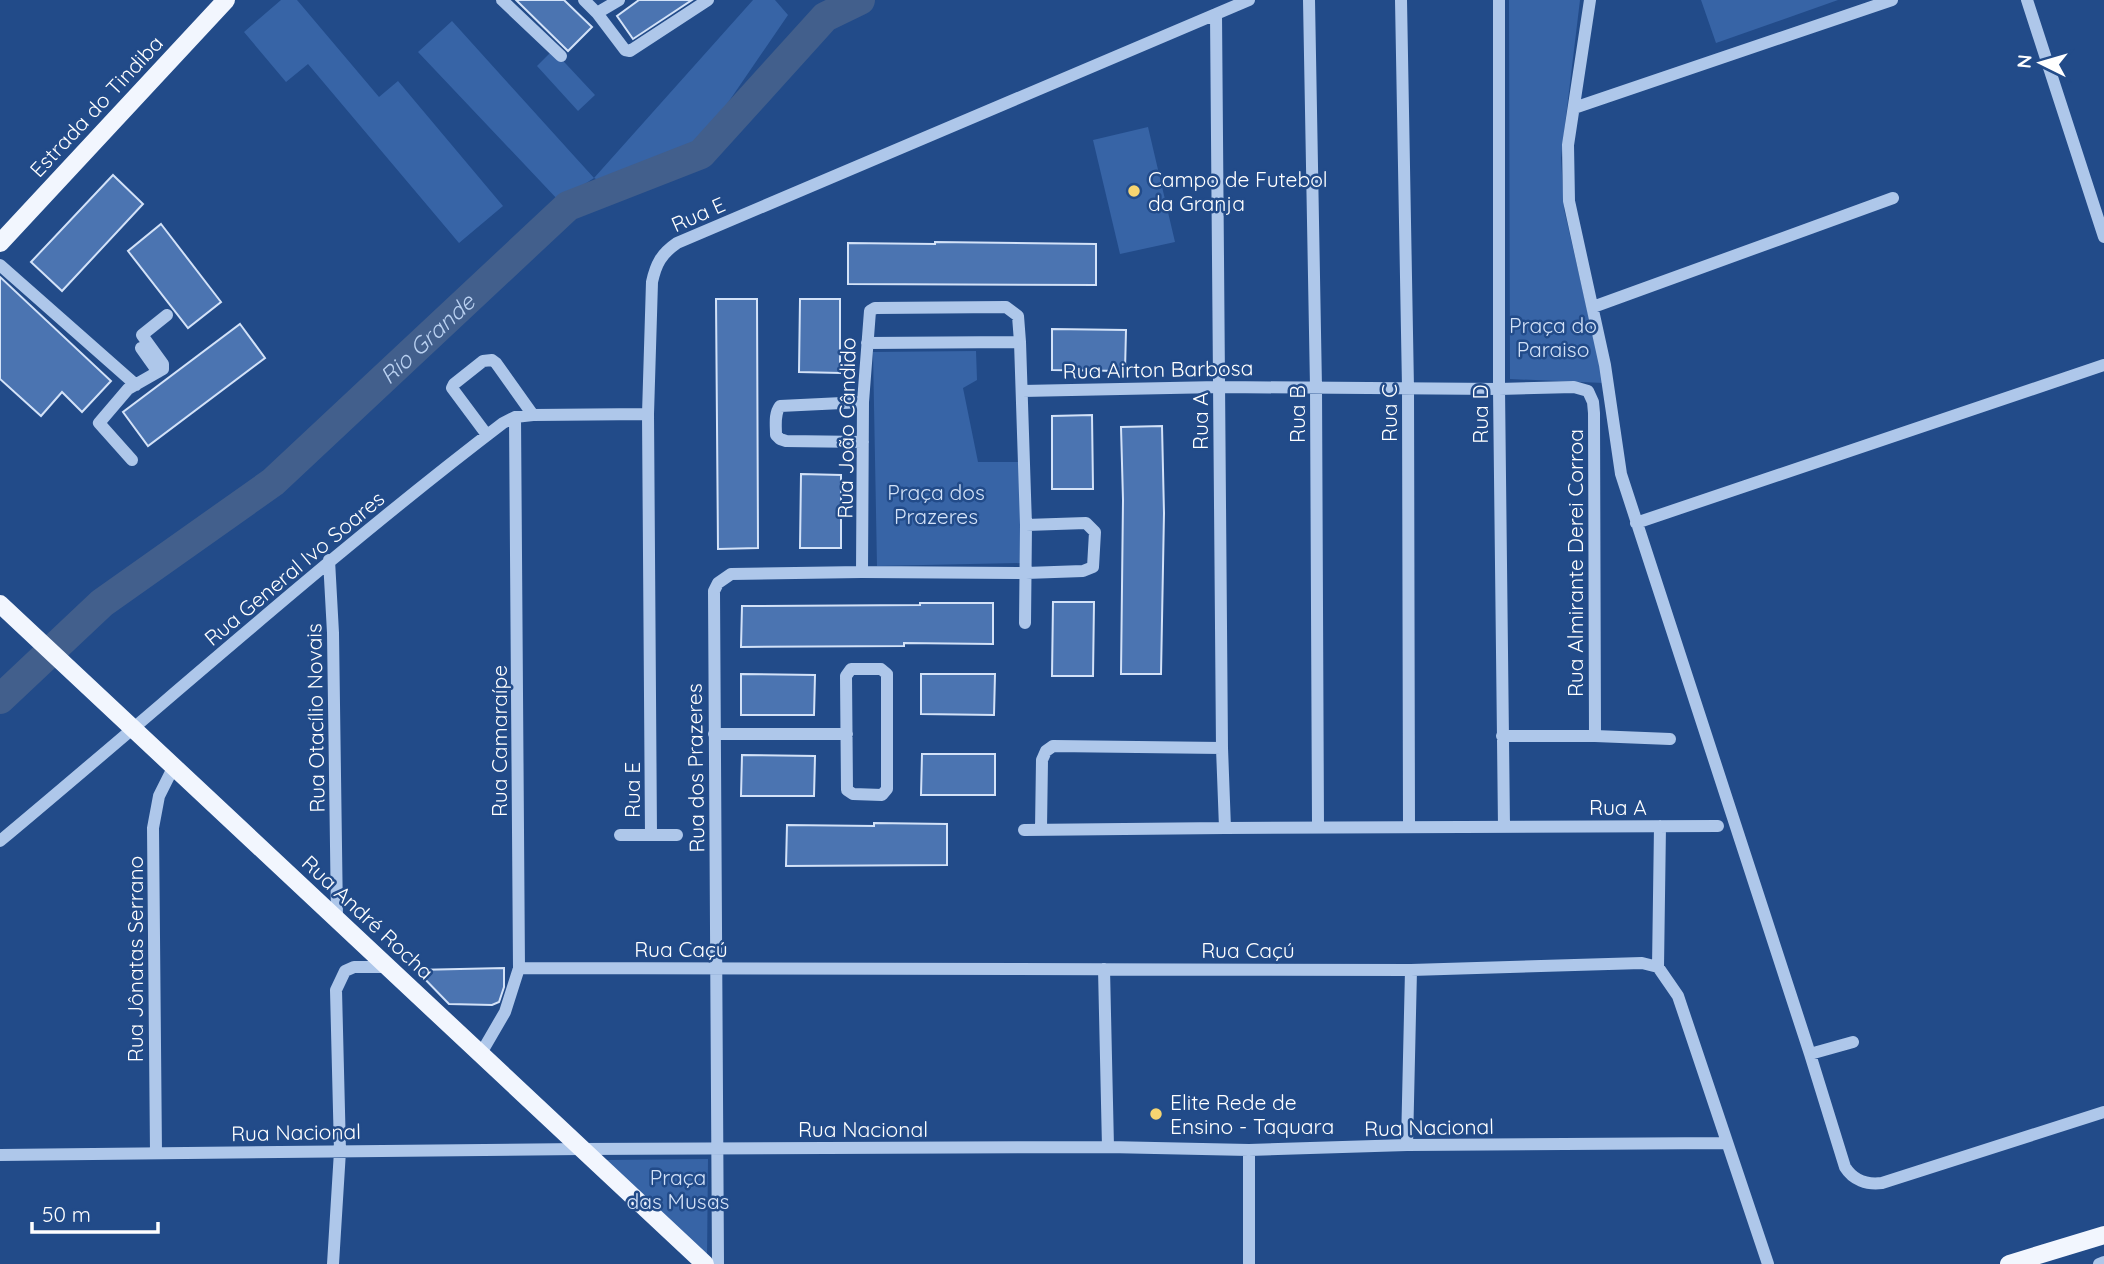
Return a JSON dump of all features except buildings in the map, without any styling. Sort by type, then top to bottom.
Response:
[{"type":"main road","name":"Estrada do Tindiba","points":[[0,243],[226,0]]},
{"type":"main road","name":"Rua André Rocha","points":[[0,604],[705,1264]]},
{"type":"main road","points":[[2009,1264],[2104,1235]]},
{"type":"street","points":[[502,0],[561,56]]},
{"type":"street","points":[[584,0],[625,50],[629,51],[708,0]]},
{"type":"street","points":[[597,13],[619,0]]},
{"type":"street","name":"Rua E","points":[[651,835],[648,414],[652,282],[656,264],[664,253],[677,243],[1249,0]]},
{"type":"street","name":"Rua B","points":[[1309,0],[1316,387],[1318,827]]},
{"type":"street","name":"Rua C","points":[[1401,0],[1408,388],[1409,827]]},
{"type":"street","name":"Rua D","points":[[1499,0],[1499,389],[1504,827]]},
{"type":"street","points":[[1590,0],[1568,145],[1569,201],[1593,307],[1621,474],[1845,1167],[1850,1175],[1873,1184],[2104,1112]]},
{"type":"street","points":[[1574,108],[1892,0]]},
{"type":"street","points":[[2027,0],[2104,237]]},
{"type":"street","name":"Rua A","points":[[1216,14],[1222,748],[1225,828]]},
{"type":"street","points":[[1593,307],[1893,198]]},
{"type":"street","points":[[0,265],[136,385]]},
{"type":"street","name":"Rua João Cândido","points":[[862,572],[863,402],[870,311],[875,308],[1006,307],[1018,316],[1020,342]]},
{"type":"street","points":[[132,460],[99,423],[128,389],[163,369],[163,364],[142,335],[167,315]]},
{"type":"street","points":[[867,343],[1020,342],[1026,525],[1025,623]]},
{"type":"street","points":[[141,348],[158,372]]},
{"type":"street","points":[[487,435],[452,388],[483,361],[492,360],[496,363],[533,415]]},
{"type":"street","points":[[1636,523],[2104,365]]},
{"type":"street","name":"Rua Airton Barbosa","points":[[1022,391],[1219,387],[1574,387],[1588,391]]},
{"type":"street","name":"Rua Almirante Derei Corroa","points":[[1588,391],[1594,413],[1595,736]]},
{"type":"street","points":[[863,402],[780,406],[776,411],[776,435],[786,441],[863,442]]},
{"type":"street","name":"Rua General Ivo Soares","points":[[0,841],[329,560],[487,435],[515,417],[648,414]]},
{"type":"street","name":"Rua Camaraípe","points":[[480,1055],[505,1012],[519,968],[515,417]]},
{"type":"street","name":"Rua dos Prazeres","points":[[718,1264],[713,599],[718,583],[731,574],[1026,573],[1089,570],[1093,567],[1095,532],[1086,523],[1026,525]]},
{"type":"street","name":"Rua Otacílio Novais","points":[[329,560],[333,633],[337,917]]},
{"type":"street","points":[[848,671],[885,671],[887,789],[882,795],[853,794],[847,790],[847,734],[848,671]]},
{"type":"street","points":[[714,734],[847,734]]},
{"type":"street","points":[[1502,736],[1670,739]]},
{"type":"street","points":[[1041,829],[1042,760],[1046,751],[1054,746],[1222,748]]},
{"type":"street","name":"Rua Jônatas Serrano","points":[[156,1153],[153,828],[159,796],[173,768]]},
{"type":"street","points":[[1660,826],[1658,967],[1678,996],[1725,1143],[1768,1264]]},
{"type":"street","name":"Rua A","points":[[1024,830],[1718,826]]},
{"type":"street","points":[[620,835],[677,835]]},
{"type":"street","name":"Rua Caçú","points":[[519,968],[1411,970],[1642,963],[1658,967]]},
{"type":"street","points":[[333,1264],[340,1151],[336,989],[345,971],[354,967],[388,967]]},
{"type":"street","points":[[1104,969],[1108,1147]]},
{"type":"street","points":[[1407,1145],[1411,970]]},
{"type":"street","points":[[1810,1054],[1853,1042]]},
{"type":"street","name":"Rua Nacional","points":[[0,1155],[580,1149],[1108,1147],[1249,1150],[1407,1145],[1725,1143]]},
{"type":"street","points":[[1249,1150],[1250,1264]]},
{"type":"street","points":[[2099,1264],[2104,1262]]},
{"type":"green space","points":[[281,0],[297,0],[379,97],[398,81],[503,206],[459,243],[308,64],[286,82],[244,32]]},
{"type":"green space","points":[[753,0],[775,0],[788,15],[697,148],[606,184],[594,178]]},
{"type":"green space","name":"Praça do Paraiso","points":[[1509,0],[1580,0],[1561,158],[1564,209],[1604,383],[1510,379]]},
{"type":"green space","points":[[1701,0],[1838,0],[1716,43]]},
{"type":"green space","points":[[452,21],[594,178],[559,201],[418,52]]},
{"type":"green space","points":[[553,50],[595,95],[578,111],[537,66]]},
{"type":"green space","name":"Campo de Futebol da Granja","points":[[1148,127],[1175,242],[1120,254],[1093,140]]},
{"type":"green space","name":"Praça dos Prazeres","points":[[976,351],[977,380],[963,388],[978,462],[1022,462],[1024,563],[877,566],[873,352]]},
{"type":"green space","name":"Praça das Musas","points":[[708,1159],[707,1261],[606,1160]]},
{"type":"waterway","name":"Rio Grande","points":[[0,699],[102,603],[273,482],[568,206],[701,154],[825,17],[860,0]]},
{"type":"place","name":"Campo de Futebol da Granja","points":[[1134,191]]},
{"type":"place","name":"Elite Rede de Ensino - Taquara","points":[[1156,1114]]}]
